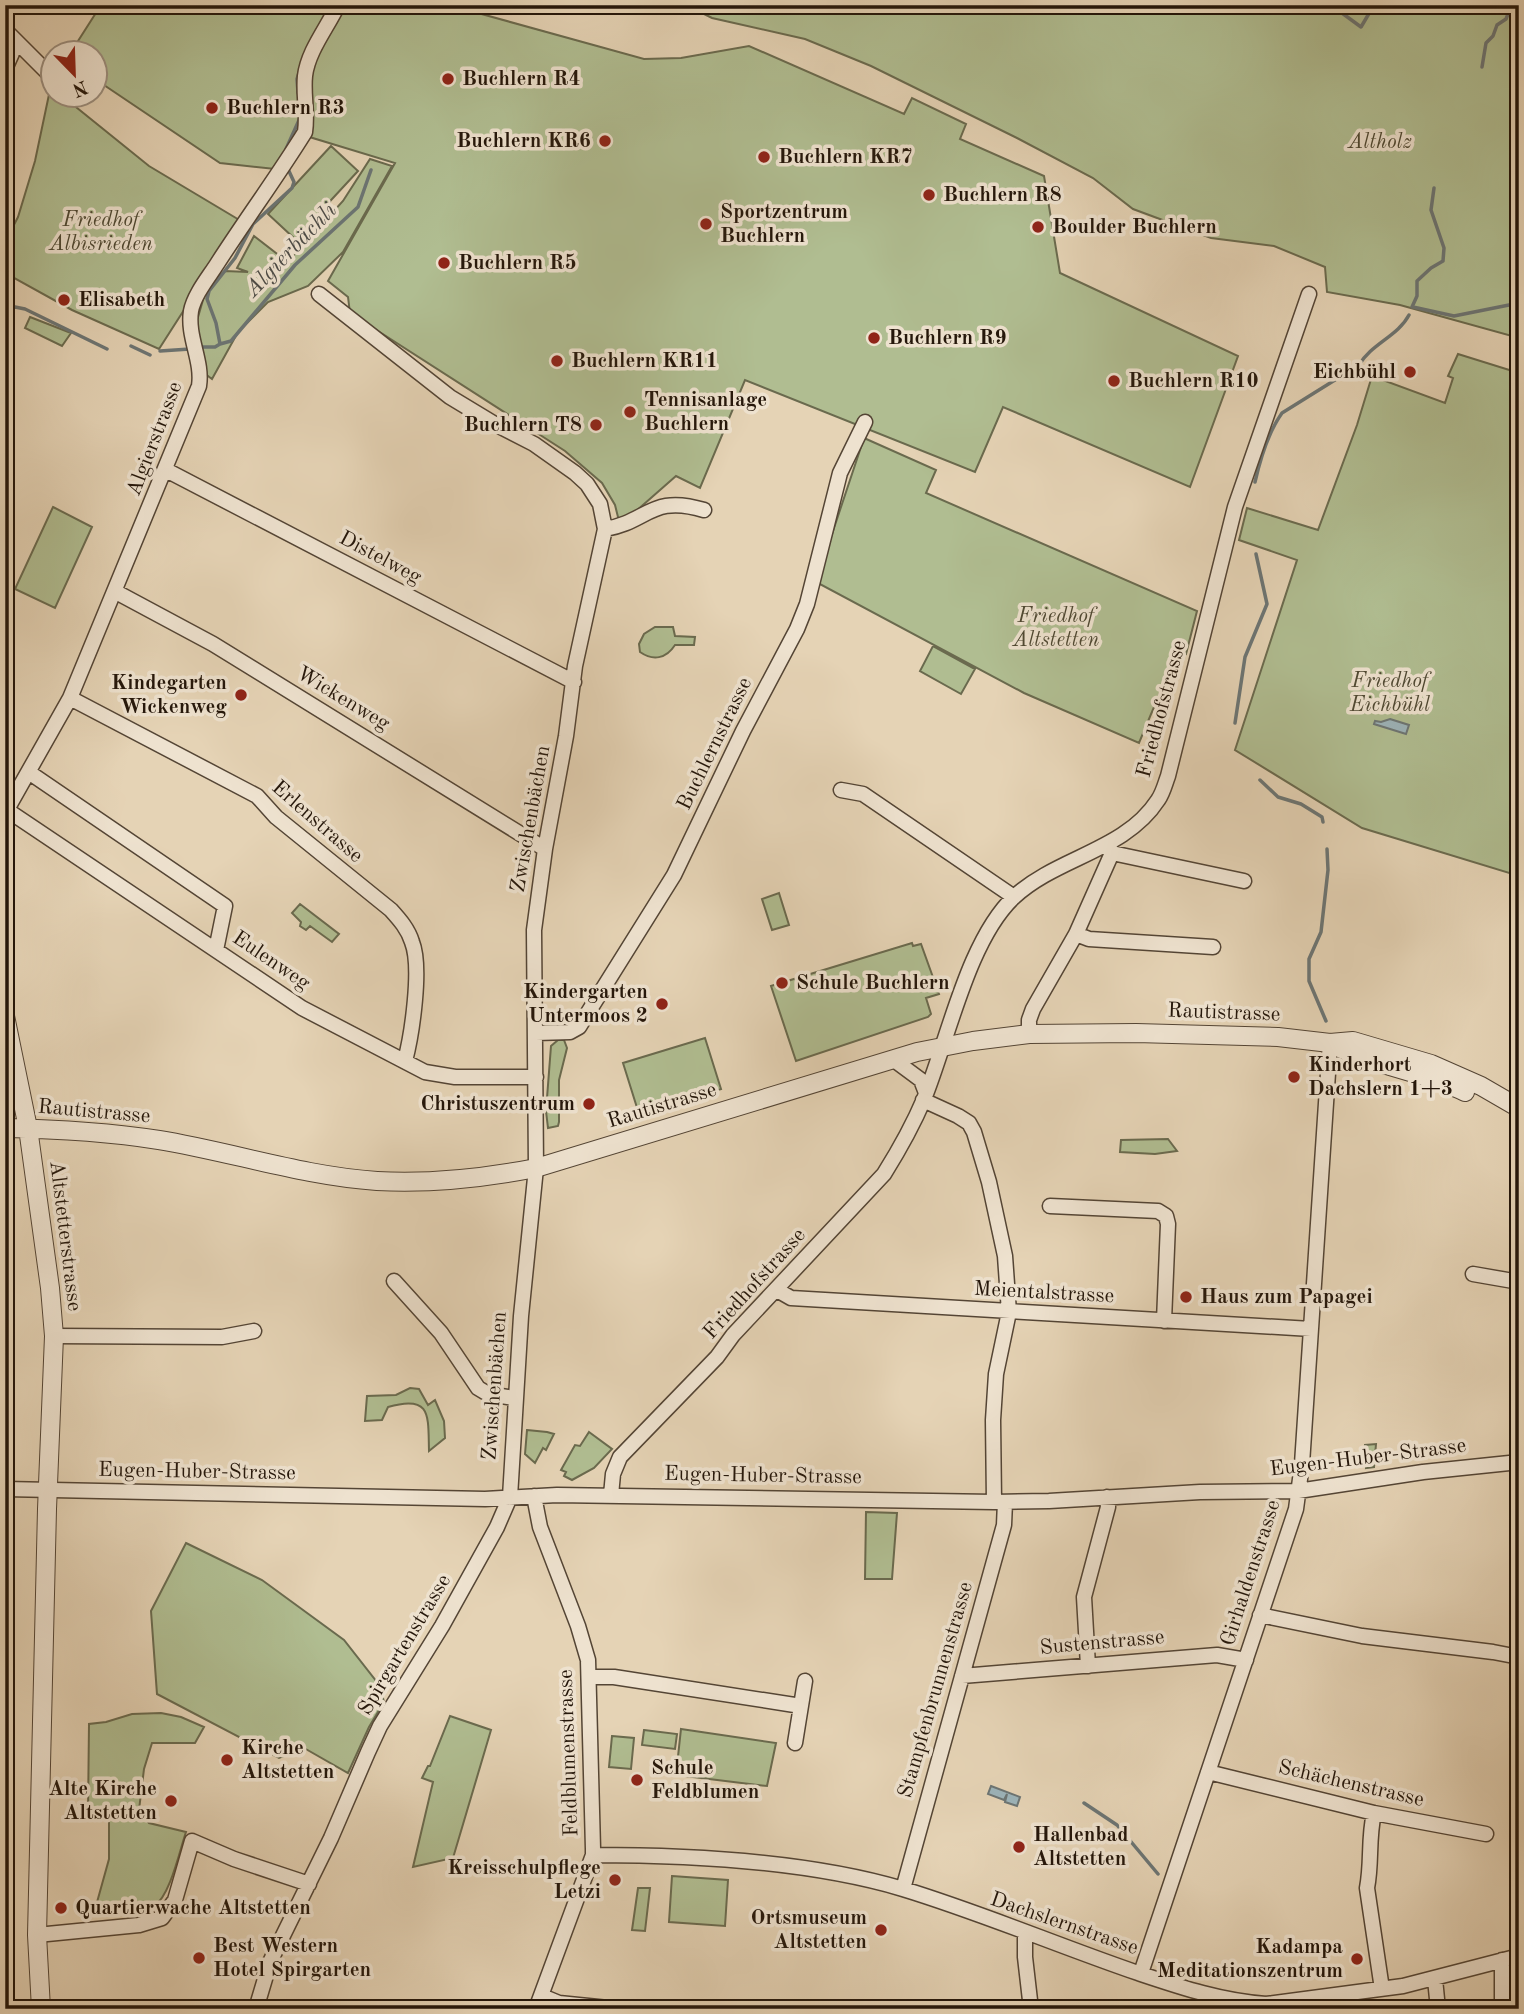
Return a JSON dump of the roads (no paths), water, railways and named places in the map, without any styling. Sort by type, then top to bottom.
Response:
[{"type":"street","name":"Algierstrasse","points":[[6,812],[70,698],[166,470],[200,379],[191,332],[191,309],[245,221],[305,132],[305,77],[308,64],[338,5]]},
{"type":"street","points":[[5,30],[38,63]]},
{"type":"street","points":[[5,69],[13,51],[20,45]]},
{"type":"street","points":[[320,294],[450,397],[534,444],[575,473],[587,484],[600,504],[605,529],[618,527],[662,506],[676,504],[704,510]]},
{"type":"street","name":"Friedhofstrasse","points":[[611,1495],[612,1474],[620,1457],[717,1357],[733,1335],[884,1174],[896,1156],[925,1097],[967,979],[987,932],[1014,897],[1071,860],[1110,848],[1147,815],[1159,799],[1168,776],[1235,507],[1310,294]]},
{"type":"street","name":"Buchlernstrasse","points":[[536,1033],[570,1032],[579,1027],[674,875],[743,731],[797,629],[807,604],[840,473],[864,422]]},
{"type":"street","name":"Distelweg","points":[[166,470],[574,682]]},
{"type":"street","name":"Zwischenbächen","points":[[510,1497],[514,1398],[536,1168],[536,1033],[532,949],[545,849],[566,736],[582,625],[605,529]]},
{"type":"street","name":"Wickenweg","points":[[116,592],[213,644],[545,849]]},
{"type":"street","name":"Erlenstrasse","points":[[70,698],[257,796],[276,817],[391,910],[404,925],[413,943],[417,961],[405,1061]]},
{"type":"street","points":[[30,773],[225,906],[216,950]]},
{"type":"street","points":[[841,790],[863,794],[1014,897]]},
{"type":"street","name":"Eulenweg","points":[[6,812],[302,1008],[425,1072],[455,1077],[536,1077]]},
{"type":"street","points":[[1030,1034],[1029,1020],[1032,1009],[1076,934],[1110,848],[1244,881]]},
{"type":"street","points":[[1076,934],[1088,939],[1213,947]]},
{"type":"street","name":"Altstetterstrasse","points":[[5,1016],[28,1128],[54,1336],[37,1935],[41,2009]]},
{"type":"street","name":"Rautistrasse","points":[[5,1128],[160,1140],[297,1171],[379,1181],[435,1181],[507,1174],[536,1168],[943,1046],[1030,1034],[1136,1032],[1278,1037],[1330,1043],[1353,1041],[1431,1065],[1481,1086],[1519,1108]]},
{"type":"street","name":"Rautistrasse","points":[[1330,1043],[1350,1054],[1393,1065],[1457,1088],[1519,1121]]},
{"type":"street","name":"Girhaldenstrasse","points":[[1141,1973],[1296,1509],[1330,1043]]},
{"type":"street","points":[[894,1060],[921,1080],[925,1097]]},
{"type":"street","name":"Stampfenbrunnenstrasse","points":[[903,1889],[1004,1525],[993,1420],[996,1374],[1009,1312],[1005,1256],[989,1182],[974,1132],[969,1123],[925,1097]]},
{"type":"street","points":[[1050,1206],[1158,1211],[1166,1216],[1168,1224],[1164,1321]]},
{"type":"street","points":[[1473,1275],[1519,1282]]},
{"type":"street","points":[[394,1281],[441,1333],[478,1388],[488,1394],[514,1398]]},
{"type":"street","name":"Meientalstrasse","points":[[777,1290],[790,1298],[1311,1329]]},
{"type":"street","points":[[54,1336],[222,1337],[254,1331]]},
{"type":"street","name":"Eugen-Huber-Strasse","points":[[5,1489],[485,1499],[611,1495],[1000,1502],[1200,1492],[1298,1491],[1423,1472],[1519,1462]]},
{"type":"street","name":"Feldblumenstrasse","points":[[534,1496],[540,1527],[583,1638],[589,1677],[593,1855],[539,2002]]},
{"type":"street","name":"Spirgartenstrasse","points":[[256,2009],[270,1962],[309,1884],[376,1735],[442,1626],[497,1527],[510,1497]]},
{"type":"street","points":[[1088,1666],[1084,1597],[1108,1507],[1107,1497]]},
{"type":"street","points":[[1260,1615],[1362,1636],[1519,1657]]},
{"type":"street","name":"Sustenstrasse","points":[[962,1676],[1217,1655],[1246,1660]]},
{"type":"street","points":[[589,1677],[614,1677],[800,1706]]},
{"type":"street","points":[[795,1744],[805,1681]]},
{"type":"street","name":"Schächenstrasse","points":[[1208,1772],[1374,1813],[1486,1833]]},
{"type":"street","points":[[1374,1813],[1369,1841],[1370,1874],[1367,1888],[1382,1989]]},
{"type":"street","points":[[37,1935],[139,1925],[162,1917],[175,1899],[192,1841],[234,1859],[309,1884]]},
{"type":"street","name":"Dachslernstrasse","points":[[593,1855],[726,1860],[784,1866],[864,1880],[903,1889],[1211,1996],[1265,2006],[1435,1979],[1519,1956]]},
{"type":"street","points":[[1025,1933],[1031,2009]]},
{"type":"street","points":[[1502,1959],[1502,2009]]},
{"type":"street","points":[[1435,1979],[1438,2009]]},
{"type":"street","points":[[539,2002],[618,2009]]},
{"type":"water","points":[[1390,719],[1409,725],[1406,734],[1374,724],[1375,721]]},
{"type":"water","points":[[991,1786],[1020,1797],[1017,1806],[1005,1802],[1007,1794],[1004,1800],[988,1794]]},
{"type":"waterway","points":[[1331,5],[1361,27],[1374,5]]},
{"type":"waterway","points":[[1482,67],[1486,43],[1493,36],[1497,25],[1506,19],[1510,9],[1516,5]]},
{"type":"waterway","name":"Algierbächli","points":[[298,93],[297,79],[300,70]]},
{"type":"waterway","name":"Algierbächli","points":[[286,149],[300,118]]},
{"type":"waterway","name":"Algierbächli","points":[[199,347],[215,347],[220,344],[207,299],[209,291],[235,258],[253,224],[292,188],[294,182],[288,169]]},
{"type":"waterway","name":"Algierbächli","points":[[220,344],[231,341],[295,265],[358,207],[371,170]]},
{"type":"waterway","points":[[1412,307],[1417,296],[1417,281],[1443,261],[1444,248],[1431,210],[1434,188]]},
{"type":"waterway","points":[[1413,307],[1454,316],[1519,303]]},
{"type":"waterway","name":"Algierbächli","points":[[5,315],[15,307],[25,309],[107,349]]},
{"type":"waterway","points":[[1255,482],[1273,428],[1282,413],[1359,365],[1370,351],[1398,329],[1409,315]]},
{"type":"waterway","name":"Algierbächli","points":[[131,346],[150,355]]},
{"type":"waterway","name":"Algierbächli","points":[[160,351],[190,349]]},
{"type":"waterway","points":[[1235,723],[1245,657],[1267,604],[1256,554]]},
{"type":"waterway","points":[[1260,780],[1278,797],[1301,804],[1322,817],[1323,822]]},
{"type":"waterway","points":[[1326,1021],[1309,981],[1309,959],[1321,932],[1328,870],[1327,849]]},
{"type":"waterway","points":[[1084,1803],[1117,1825],[1158,1874]]},
{"type":"place","name":"Buchlern R4","points":[[448,79]]},
{"type":"place","name":"Buchlern R3","points":[[212,108]]},
{"type":"place","name":"Buchlern KR6","points":[[605,141]]},
{"type":"place","name":"Buchlern KR7","points":[[764,157]]},
{"type":"place","name":"Buchlern R8","points":[[929,195]]},
{"type":"place","name":"Sportzentrum Buchlern","points":[[706,224]]},
{"type":"place","name":"Boulder Buchlern","points":[[1038,227]]},
{"type":"place","name":"Buchlern R5","points":[[444,263]]},
{"type":"place","name":"Elisabeth","points":[[64,300]]},
{"type":"place","name":"Buchlern R9","points":[[874,338]]},
{"type":"place","name":"Buchlern KR11","points":[[557,361]]},
{"type":"place","name":"Eichbühl","points":[[1410,372]]},
{"type":"place","name":"Buchlern R10","points":[[1114,381]]},
{"type":"place","name":"Tennisanlage Buchlern","points":[[630,412]]},
{"type":"place","name":"Buchlern T8","points":[[596,425]]},
{"type":"place","name":"Kindegarten Wickenweg","points":[[241,695]]},
{"type":"place","name":"Schule Buchlern","points":[[782,983]]},
{"type":"place","name":"Kindergarten Untermoos 2","points":[[662,1004]]},
{"type":"place","name":"Kinderhort Dachslern 1+3","points":[[1294,1077]]},
{"type":"place","name":"Christuszentrum","points":[[589,1104]]},
{"type":"place","name":"Haus zum Papagei","points":[[1186,1297]]},
{"type":"place","name":"Kirche Altstetten","points":[[227,1760]]},
{"type":"place","name":"Schule Feldblumen","points":[[637,1780]]},
{"type":"place","name":"Alte Kirche Altstetten","points":[[171,1801]]},
{"type":"place","name":"Hallenbad Altstetten","points":[[1019,1847]]},
{"type":"place","name":"Kreisschulpflege Letzi","points":[[615,1880]]},
{"type":"place","name":"Quartierwache Altstetten","points":[[61,1908]]},
{"type":"place","name":"Ortsmuseum Altstetten","points":[[881,1930]]},
{"type":"place","name":"Best Western Hotel Spirgarten","points":[[199,1958]]},
{"type":"place","name":"Kadampa Meditationszentrum","points":[[1357,1959]]},
{"type":"park label","name":"Altholz","points":[[1380,142]]},
{"type":"park label","name":"Friedhof Albisrieden","points":[[101,232]]},
{"type":"park label","name":"Friedhof Altstetten","points":[[1056,628]]},
{"type":"park label","name":"Friedhof Eichbühl","points":[[1390,693]]}]
